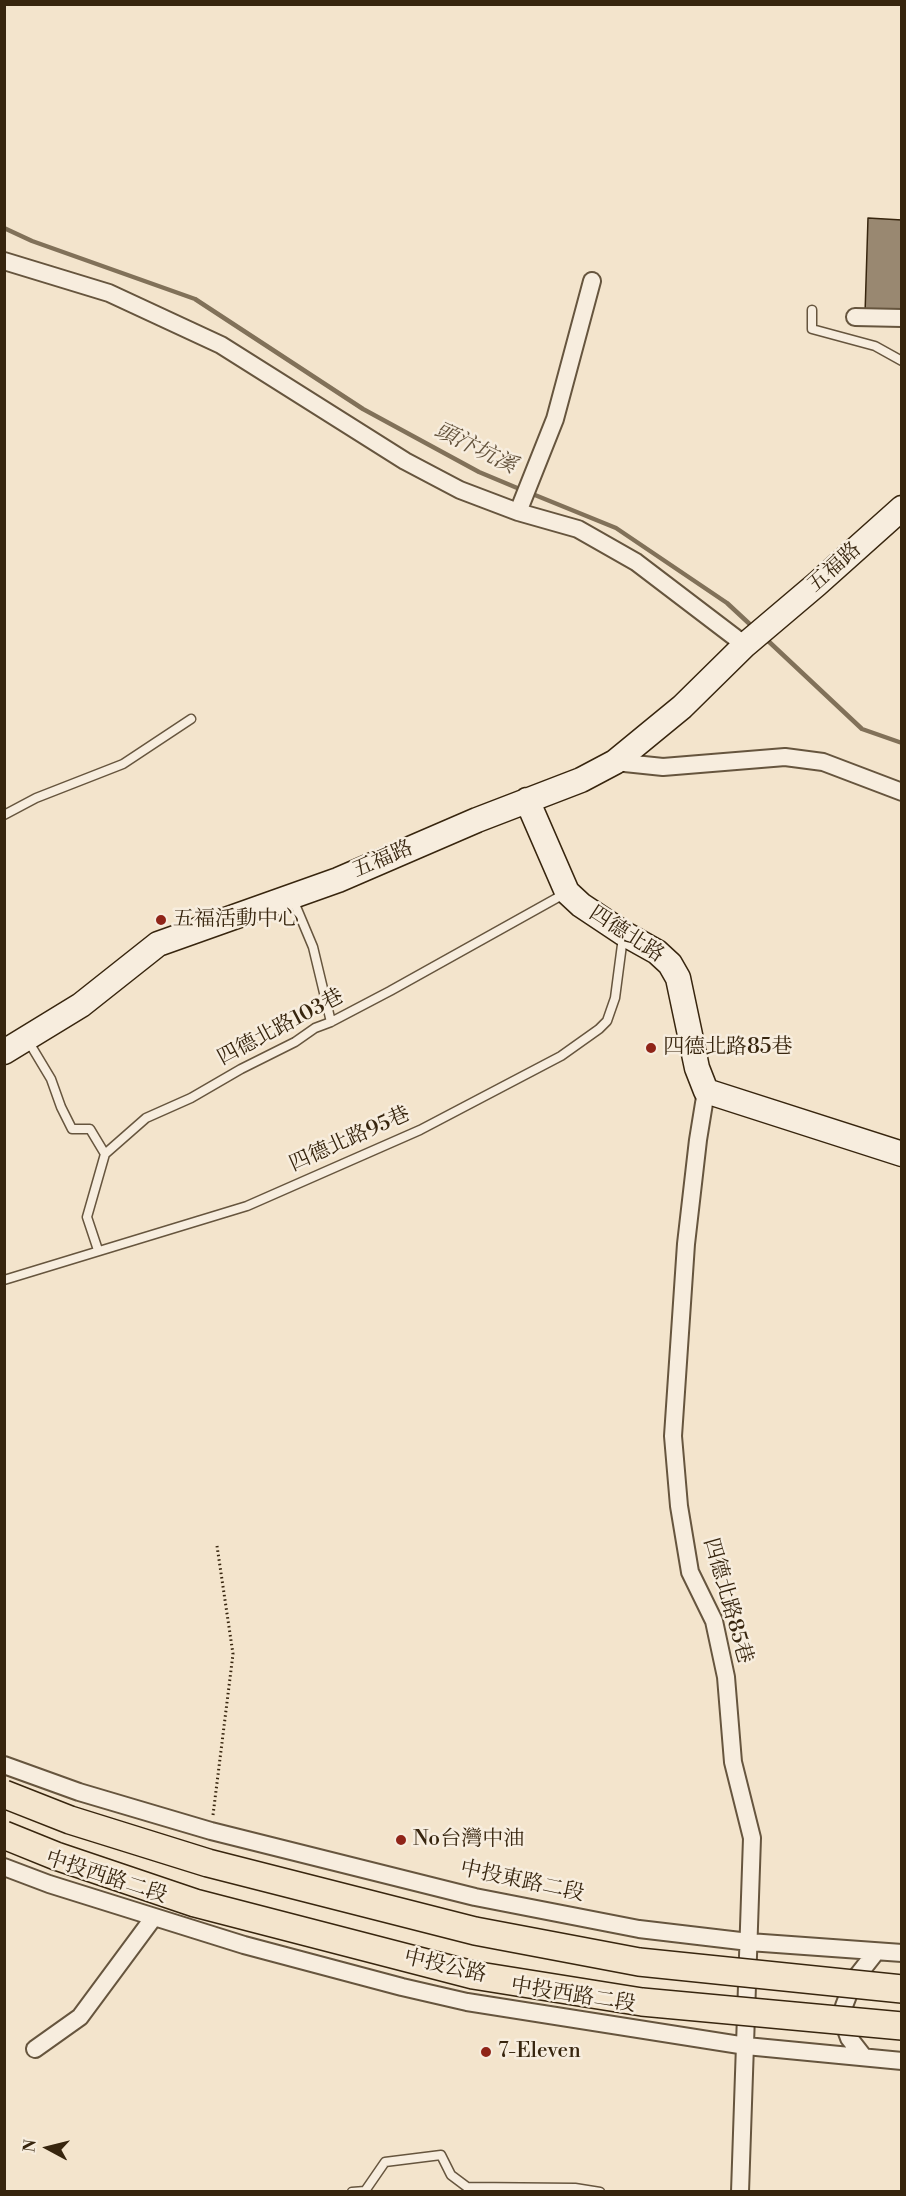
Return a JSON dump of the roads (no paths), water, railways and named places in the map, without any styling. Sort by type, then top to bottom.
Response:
[{"type":"main road","name":"中投公路","points":[[4,1794],[70,1820],[208,1863],[475,1930],[639,1962],[902,1989]]},
{"type":"main road","name":"中投公路","points":[[4,1835],[56,1857],[195,1903],[473,1975],[642,2002],[718,2011],[902,2026]]},
{"type":"street","points":[[4,261],[109,293],[221,345],[405,461],[460,490],[518,512],[578,529],[636,562],[745,645]]},
{"type":"street","points":[[518,512],[555,419],[592,281]]},
{"type":"street","points":[[855,317],[902,318]]},
{"type":"street","name":"五福路","points":[[5,1051],[81,1005],[158,944],[291,897],[581,780],[615,762],[682,707],[745,645],[902,508]]},
{"type":"street","points":[[615,762],[663,767],[784,757],[824,762],[902,792]]},
{"type":"street","name":"四德北路","points":[[527,800],[567,892],[580,905],[623,933],[657,951],[670,964],[678,978],[697,1068],[706,1091]]},
{"type":"street","points":[[706,1091],[902,1154]]},
{"type":"street","name":"四德北路85巷","points":[[706,1091],[686,1244],[673,1436],[679,1506],[690,1572],[714,1621],[726,1677],[733,1762],[752,1838],[740,2192]]},
{"type":"street","name":"中投東路二段","points":[[4,1765],[79,1792],[211,1831],[475,1897],[639,1929],[748,1942],[902,1953]]},
{"type":"street","name":"中投西路二段","points":[[4,1866],[49,1884],[154,1917],[325,1967],[467,2002],[746,2046],[902,2061]]},
{"type":"street","points":[[35,2049],[80,2017],[154,1917]]},
{"type":"street","points":[[863,2056],[849,2038],[845,2027],[844,2006],[854,1980],[876,1952]]},
{"type":"lane","points":[[812,310],[812,329],[875,346],[902,361]]},
{"type":"lane","points":[[4,815],[36,798],[123,764],[191,719]]},
{"type":"lane","name":"四德北路103巷","points":[[105,1154],[146,1118],[191,1098],[241,1069],[295,1042],[315,1028],[390,992],[567,892]]},
{"type":"lane","points":[[291,897],[313,947],[331,1022]]},
{"type":"lane","name":"四德北路95巷","points":[[4,1280],[247,1206],[420,1130],[561,1056],[607,1021],[615,998],[623,933]]},
{"type":"lane","points":[[27,1038],[51,1079],[72,1129],[90,1130],[105,1154],[87,1217],[98,1250]]},
{"type":"lane","points":[[352,2192],[365,2191],[385,2162],[441,2155],[451,2175],[467,2187],[600,2192]]},
{"type":"waterway","name":"頭汴坑溪","points":[[4,228],[32,241],[195,299],[363,409],[479,472],[522,490]]},
{"type":"waterway","name":"頭汴坑溪","points":[[530,493],[616,528],[727,603],[755,629]]},
{"type":"waterway","name":"頭汴坑溪","points":[[765,638],[862,729],[902,743]]},
{"type":"place","name":"五福活動中心","points":[[161,920]]},
{"type":"place","name":"四德北路85巷","points":[[651,1048]]},
{"type":"place","name":"No台灣中油","points":[[401,1840]]},
{"type":"place","name":"7-Eleven","points":[[486,2052]]}]
